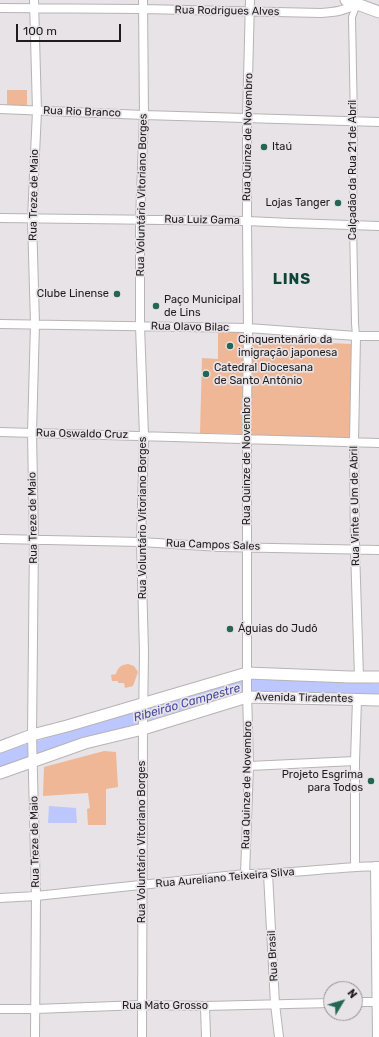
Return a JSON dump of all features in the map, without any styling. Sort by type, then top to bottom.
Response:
[{"type":"main road","points":[[346,0],[358,2],[379,12]]},
{"type":"main road","name":"Avenida Tiradentes","points":[[0,747],[67,726],[143,707],[247,675],[379,676]]},
{"type":"main road","name":"Avenida Tiradentes","points":[[0,773],[33,758],[86,744],[143,725],[247,694],[379,700]]},
{"type":"street","name":"Rua Voluntário Vitoriano Borges","points":[[142,0],[144,115],[140,220],[140,326],[144,436],[141,542],[144,652],[142,1037]]},
{"type":"street","name":"Rua Quinze de Novembro","points":[[245,874],[249,766],[247,694],[247,118],[250,0]]},
{"type":"street","name":"Rua Rodrigues Alves","points":[[0,8],[34,4],[142,9],[321,13],[338,12],[348,9],[358,2]]},
{"type":"street","name":"Calçadão da Rua 21 de Abril","points":[[356,336],[353,226],[354,122],[352,17],[358,2]]},
{"type":"street","name":"Rua Treze de Maio","points":[[34,4],[37,111],[32,219],[35,324],[32,434],[34,540],[32,738],[36,896],[35,1037]]},
{"type":"street","name":"Rua Rio Branco","points":[[0,109],[379,122]]},
{"type":"street","name":"Rua Luiz Gama","points":[[0,218],[247,221],[379,226]]},
{"type":"street","name":"Rua Olavo Bilac","points":[[0,324],[248,328],[356,336],[379,336]]},
{"type":"street","name":"Rua Vinte e Um de Abril","points":[[356,336],[354,442],[359,676]]},
{"type":"street","name":"Rua Oswaldo Cruz","points":[[0,432],[379,443]]},
{"type":"street","name":"Rua Campos Sales","points":[[0,539],[141,542],[220,547],[379,550]]},
{"type":"street","points":[[355,867],[355,761],[357,699]]},
{"type":"street","points":[[249,766],[355,761]]},
{"type":"street","points":[[377,866],[377,1037]]},
{"type":"street","name":"Rua Aureliano Teixeira Silva","points":[[0,898],[36,896],[245,874],[268,874],[377,866]]},
{"type":"street","name":"Rua Brasil","points":[[268,874],[275,1004],[279,1037]]},
{"type":"street","points":[[363,1002],[378,1002]]},
{"type":"street","name":"Rua Mato Grosso","points":[[0,1009],[142,1005],[205,1006],[323,1003]]},
{"type":"street","points":[[205,1006],[206,1037]]},
{"type":"shaded area","points":[[7,90],[27,90],[27,105],[7,105]]},
{"type":"shaded area","points":[[218,331],[247,332],[243,434],[200,433],[202,358],[218,359]]},
{"type":"shaded area","points":[[251,340],[353,344],[351,439],[249,437]]},
{"type":"shaded area","points":[[128,664],[134,666],[138,672],[133,686],[125,688],[124,683],[112,681],[111,675],[116,674],[119,668]]},
{"type":"shaded area","points":[[104,751],[116,752],[118,787],[106,789],[106,825],[88,825],[87,809],[90,808],[88,793],[43,796],[44,767]]},
{"type":"water","points":[[49,806],[76,808],[77,823],[48,823]]},
{"type":"waterway","name":"Ribeirão Campestre","points":[[0,760],[235,687],[270,685],[379,690]]},
{"type":"place","name":"Itaú","points":[[264,147]]},
{"type":"place","name":"Lojas Tanger","points":[[338,203]]},
{"type":"place","name":"Clube Linense","points":[[117,294]]},
{"type":"place","name":"Paço Municipal de Lins","points":[[156,306]]},
{"type":"place","name":"Cinquentenário da imigração japonesa","points":[[230,346]]},
{"type":"place","name":"Catedral Diocesana de Santo Antônio","points":[[206,374]]},
{"type":"place","name":"Águias do Judô","points":[[230,629]]},
{"type":"place","name":"Projeto Esgrima para Todos","points":[[371,781]]},
{"type":"district","name":"LINS","points":[[292,280]]}]
